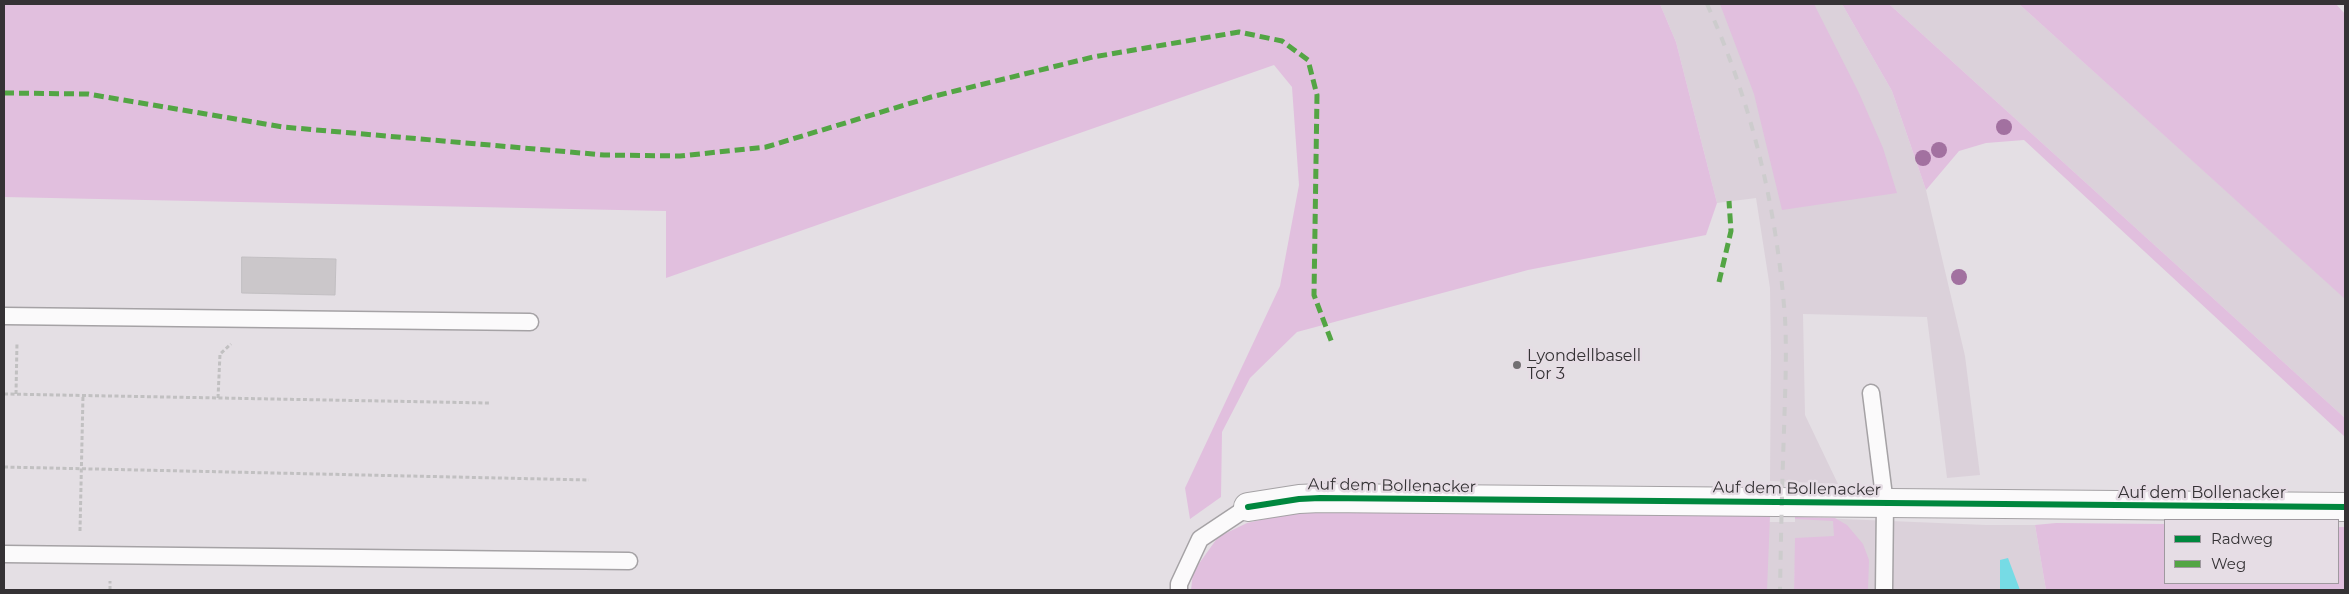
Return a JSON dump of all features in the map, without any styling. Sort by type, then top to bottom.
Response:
[{"type":"street","name":"Auf dem Bollenacker","points":[[1248,507],[1299,499],[1320,498],[2345,508]]},
{"type":"lane","points":[[11,316],[530,322]]},
{"type":"lane","points":[[1871,393],[1885,504],[1884,590]]},
{"type":"lane","points":[[1179,590],[1179,584],[1200,539],[1248,507]]},
{"type":"lane","points":[[4,554],[629,560]]},
{"type":"path","points":[[11,316],[16,394]]},
{"type":"path","points":[[218,398],[220,354],[244,333],[245,318]]},
{"type":"path","points":[[4,394],[489,403]]},
{"type":"path","points":[[80,554],[83,395]]},
{"type":"path","points":[[4,467],[589,480]]},
{"type":"shaded area","points":[[4,4],[1660,4],[1676,42],[1717,203],[1706,235],[1528,270],[1297,332],[1250,378],[1222,432],[1221,497],[1190,519],[1185,488],[1280,286],[1299,185],[1292,87],[1274,65],[666,278],[666,211],[4,197]]},
{"type":"shaded area","points":[[1660,4],[1842,4],[1892,91],[1926,190],[1965,356],[1980,475],[1947,478],[1927,317],[1803,314],[1805,415],[1838,484],[1770,481],[1770,288],[1756,198],[1717,203],[1676,42]]},
{"type":"shaded area","points":[[1720,4],[1814,4],[1859,93],[1883,148],[1897,193],[1782,210],[1754,94]]},
{"type":"shaded area","points":[[1842,4],[1889,4],[2345,418],[2345,437],[2024,140],[1986,143],[1959,151],[1926,190],[1892,91]]},
{"type":"shaded area","points":[[1889,4],[2019,4],[2345,298],[2345,418]]},
{"type":"shaded area","points":[[2019,4],[2336,4],[2345,14],[2345,299]]},
{"type":"shaded area","points":[[1325,509],[1770,516],[1767,590],[1191,590],[1193,572],[1218,537],[1247,523],[1295,512]]},
{"type":"shaded area","points":[[1795,517],[1986,525],[2035,525],[2046,590],[1809,590],[1811,538],[1796,538],[1794,590],[1215,590],[1770,522],[1795,522]]},
{"type":"shaded area","points":[[1795,517],[1835,518],[1847,525],[1863,544],[1869,560],[1868,590],[1794,590],[1795,538],[1834,536],[1833,521],[1795,519]]},
{"type":"shaded area","points":[[2056,523],[2164,524],[2164,584],[2339,584],[2339,527],[2345,527],[2345,590],[2046,590],[2035,525]]},
{"type":"water","points":[[2008,558],[2020,590],[2000,590],[2000,560]]},
{"type":"building","points":[[242,257],[336,259],[335,295],[242,293]]},
{"type":"railway","points":[[1707,4],[1737,80],[1760,157],[1769,197],[1781,277],[1785,318],[1786,360],[1780,590]]},
{"type":"marked path","points":[[4,93],[88,94],[283,127],[604,155],[680,156],[766,147],[931,97],[1093,57],[1239,32],[1282,41],[1308,60],[1317,95],[1314,295],[1332,343]]},
{"type":"marked path","points":[[1719,282],[1731,231],[1729,201]]},
{"type":"cycle path","points":[[1248,507],[1299,499],[1320,498],[2345,507]]},
{"type":"place","name":"Lyondellbasell Tor 3","points":[[1517,365]]}]
